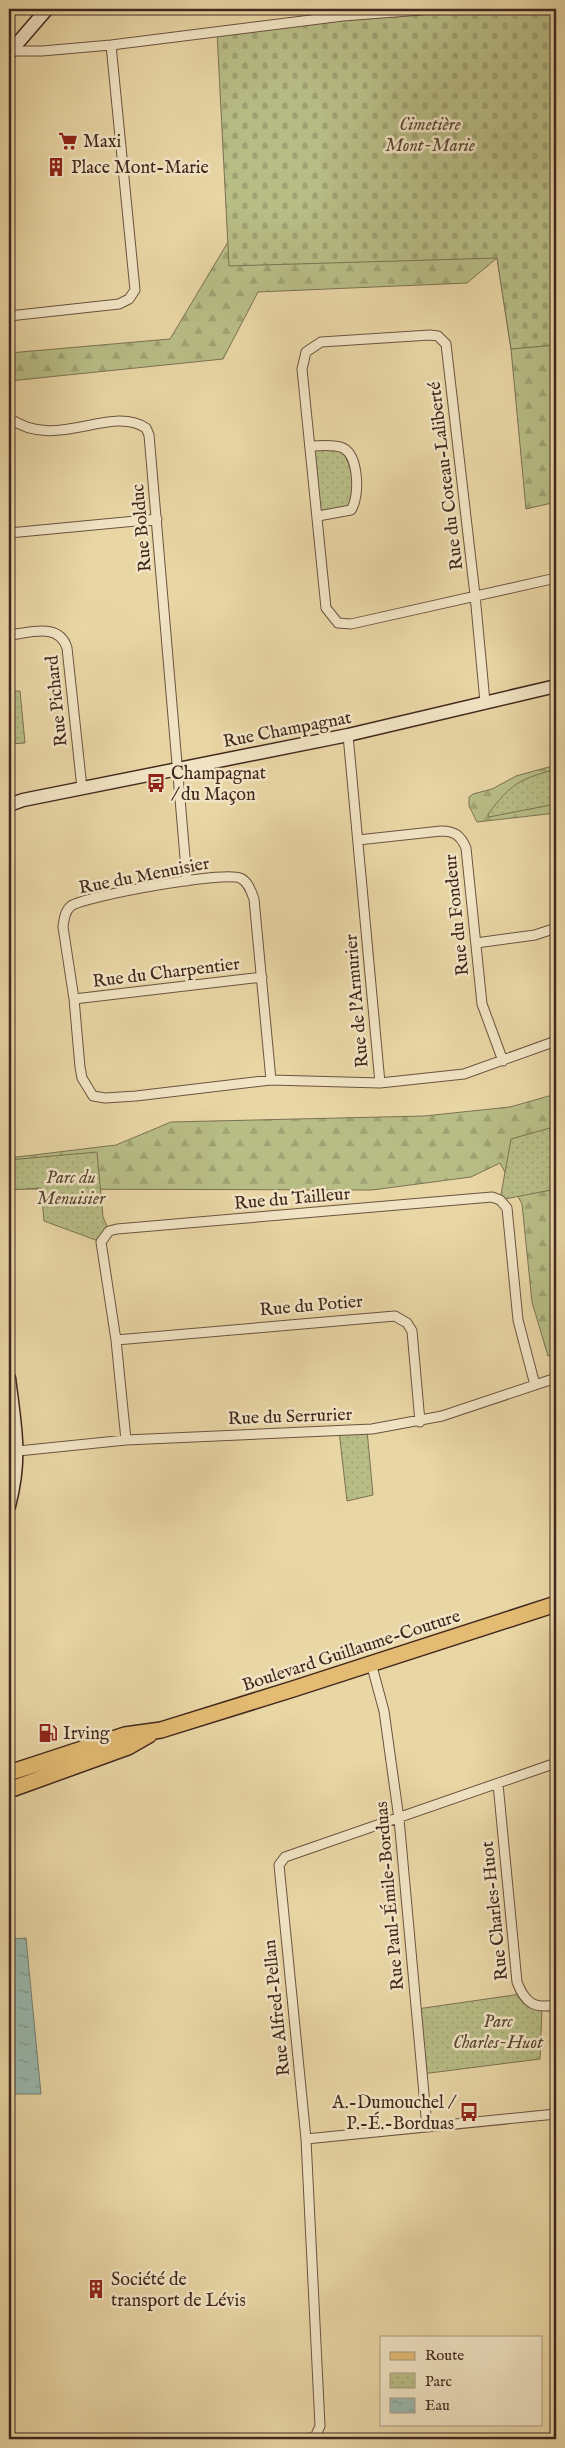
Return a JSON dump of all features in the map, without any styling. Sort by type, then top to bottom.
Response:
[{"type":"main road","name":"Boulevard Guillaume-Couture","points":[[9,1772],[125,1735],[156,1731],[556,1604]]},
{"type":"main road","name":"Boulevard Guillaume-Couture","points":[[9,1790],[128,1747],[156,1731]]},
{"type":"street","points":[[9,51],[47,9]]},
{"type":"street","points":[[9,51],[42,51],[111,45],[343,16],[434,9]]},
{"type":"street","points":[[9,316],[120,304],[129,299],[135,290],[111,45]]},
{"type":"street","name":"Rue du Coteau-Laliberté","points":[[438,336],[446,344],[475,595],[351,624],[338,623],[326,608],[311,446],[302,369],[306,352],[321,342],[438,336]]},
{"type":"street","name":"Rue Bolduc","points":[[9,418],[19,426],[50,432],[130,421],[146,428],[150,443],[186,881]]},
{"type":"street","points":[[311,446],[340,446],[348,451],[353,461],[357,490],[356,504],[351,510],[318,516]]},
{"type":"street","points":[[9,534],[156,519]]},
{"type":"street","points":[[485,702],[475,595],[556,578]]},
{"type":"street","name":"Rue Pichard","points":[[9,635],[49,631],[57,633],[64,638],[67,648],[82,788]]},
{"type":"street","name":"Rue Champagnat","points":[[9,805],[23,800],[177,767],[348,735],[556,686]]},
{"type":"street","name":"Rue de l'Armurier","points":[[348,735],[380,1084],[464,1074],[556,1041]]},
{"type":"street","name":"Rue Champagnat","points":[[9,798],[23,800]]},
{"type":"street","name":"Rue du Fondeur","points":[[358,840],[441,831],[457,834],[466,848],[482,1004],[503,1061]]},
{"type":"street","name":"Rue du Menuisier","points":[[272,1080],[254,899],[246,882],[233,876],[186,881],[95,898],[78,902],[69,907],[65,915],[63,927],[74,999],[82,1078],[93,1096],[105,1098],[136,1096],[272,1080],[380,1084]]},
{"type":"street","points":[[476,943],[534,934],[556,928]]},
{"type":"street","name":"Rue du Charpentier","points":[[74,999],[262,977]]},
{"type":"street","name":"Rue du Tailleur","points":[[126,1440],[116,1340],[101,1242],[109,1231],[492,1197],[500,1200],[507,1208],[518,1320],[535,1385]]},
{"type":"street","name":"Rue du Potier","points":[[116,1340],[395,1316],[407,1322],[412,1331],[420,1422]]},
{"type":"street","points":[[9,1378],[18,1451],[16,1476],[9,1506]]},
{"type":"street","name":"Rue du Serrurier","points":[[18,1451],[126,1440],[372,1429],[420,1422],[556,1378]]},
{"type":"street","name":"Rue Paul-Émile-Borduas","points":[[371,1663],[384,1711],[399,1819],[427,2127]]},
{"type":"street","name":"Rue Alfred-Pellan","points":[[309,2439],[316,2435],[320,2426],[306,2139],[278,1865],[285,1857],[556,1763]]},
{"type":"street","name":"Rue Charles-Huot","points":[[498,1784],[517,1982],[522,1994],[529,2002],[542,2008],[556,2005]]},
{"type":"street","points":[[306,2139],[556,2114]]},
{"type":"green space","name":"Cimetière Mont-Marie","points":[[434,9],[556,9],[556,345],[511,349],[497,258],[229,266],[217,32]]},
{"type":"green space","points":[[479,219],[556,309],[556,502],[526,509],[511,349],[497,258],[467,283],[258,292],[223,359],[9,381],[9,353],[170,339],[228,242]]},
{"type":"green space","points":[[311,446],[334,446],[353,461],[356,504],[318,516]]},
{"type":"green space","points":[[9,691],[20,691],[25,743],[9,744]]},
{"type":"green space","points":[[556,765],[556,813],[477,822],[469,806],[469,797],[473,794],[492,789],[516,776]]},
{"type":"green space","points":[[556,769],[556,804],[489,817],[488,814],[510,789],[533,776]]},
{"type":"green space","points":[[556,1094],[556,1353],[548,1356],[532,1302],[522,1204],[500,1163],[471,1177],[372,1190],[9,1189],[9,1158],[116,1145],[171,1122],[424,1116],[510,1107]]},
{"type":"green space","points":[[550,1128],[556,1189],[500,1200],[511,1139]]},
{"type":"green space","name":"Parc du Menuisier","points":[[97,1152],[103,1217],[109,1231],[101,1242],[44,1221],[41,1188],[9,1190],[9,1160]]},
{"type":"green space","points":[[367,1430],[373,1495],[347,1501],[339,1431]]},
{"type":"green space","name":"Parc Charles-Huot","points":[[521,1994],[542,2008],[540,2059],[422,2074],[417,2009]]},
{"type":"water","points":[[26,1938],[41,2094],[9,2094],[9,1939]]},
{"type":"place","name":"Maxi","points":[[68,141]]},
{"type":"place","name":"Place Mont-Marie","points":[[56,167]]},
{"type":"place","name":"Champagnat / du Maçon","points":[[156,783]]},
{"type":"place","name":"Irving","points":[[48,1733]]},
{"type":"place","name":"A.-Dumouchel / P.-É.-Borduas","points":[[469,2112]]},
{"type":"place","name":"Société de transport de Lévis","points":[[96,2289]]}]
